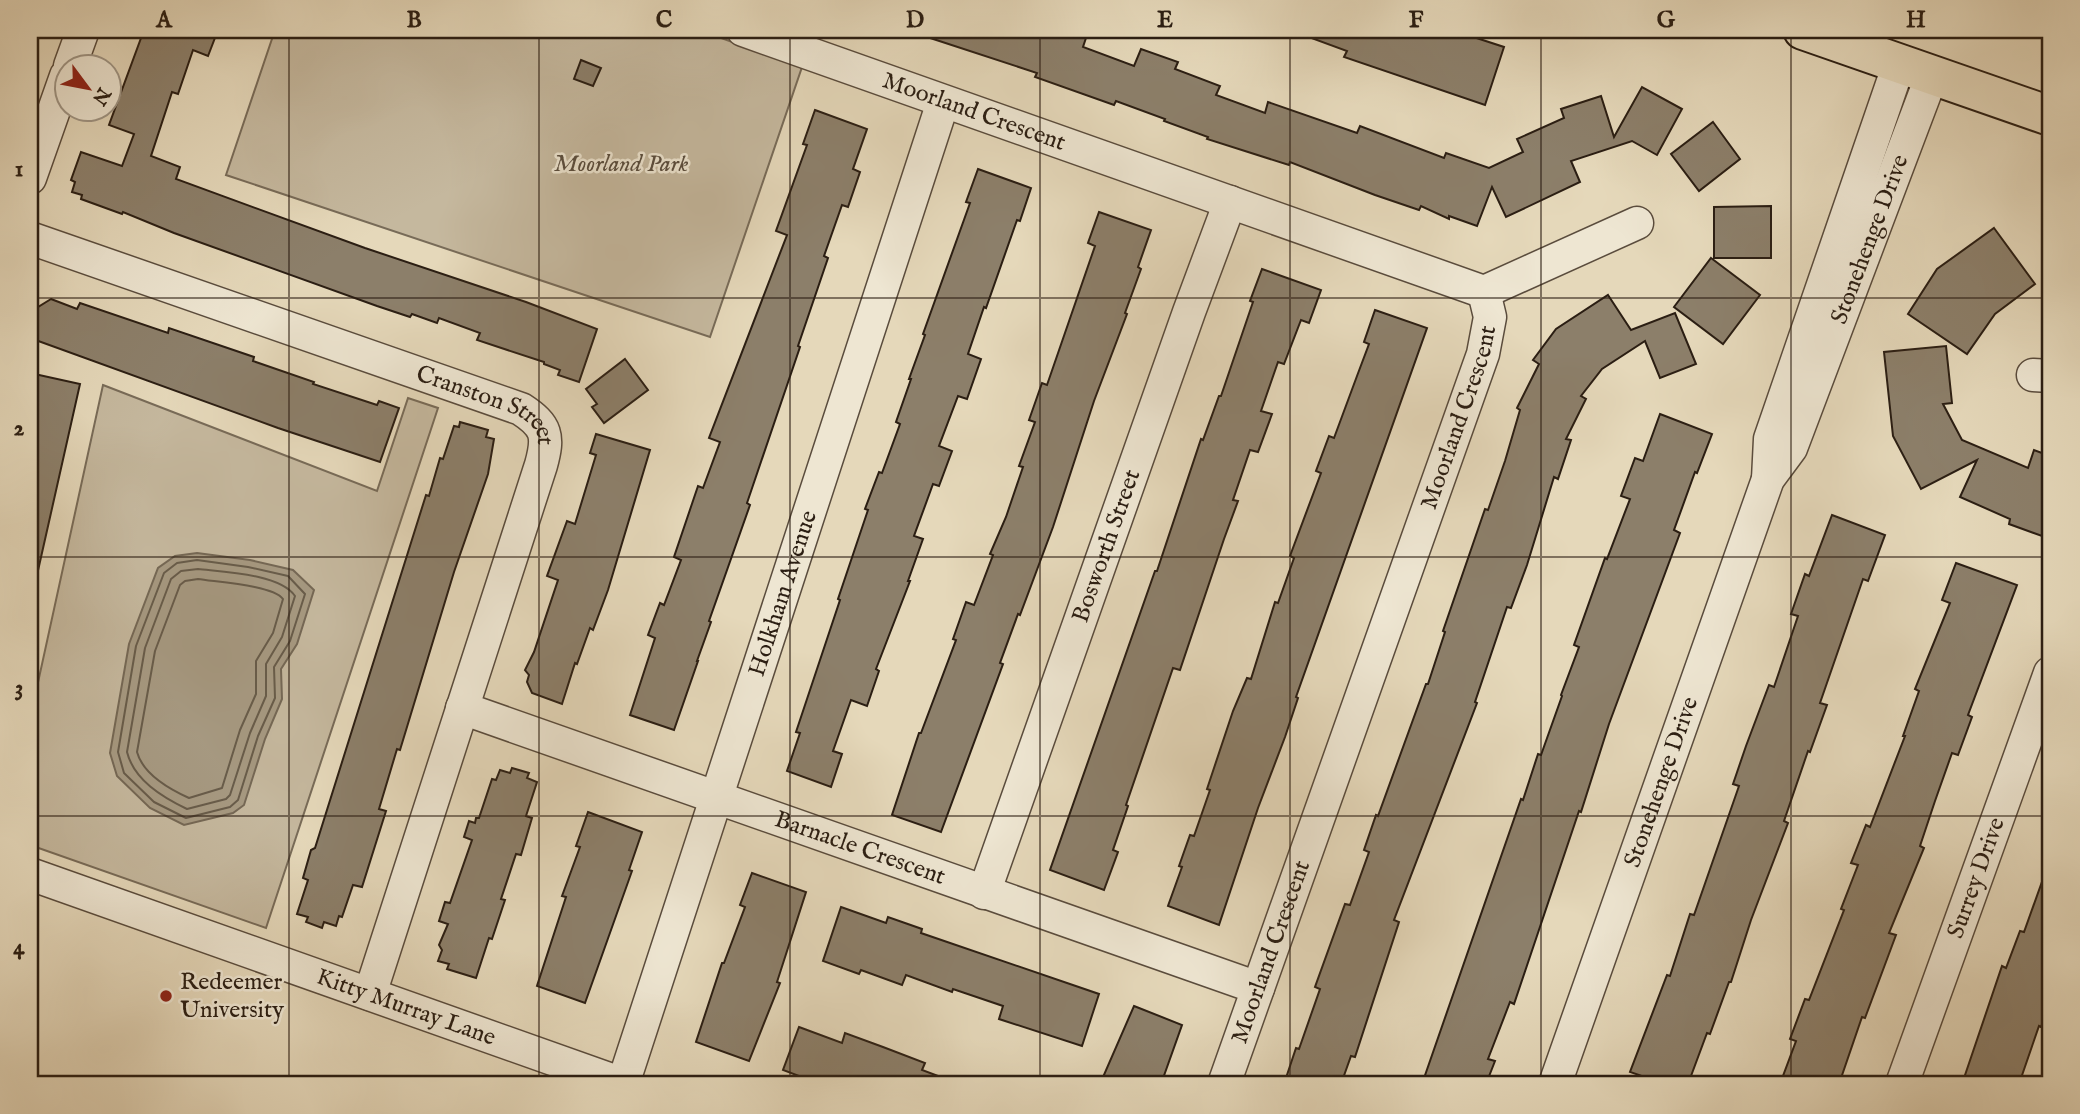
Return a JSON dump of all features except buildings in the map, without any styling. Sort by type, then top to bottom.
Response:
[{"type":"main road","points":[[1803,30],[2050,116]]},
{"type":"street","points":[[75,52],[83,30]]},
{"type":"street","name":"Moorland Crescent","points":[[743,30],[1484,292],[1490,317],[1483,354],[1224,1084]]},
{"type":"street","name":"Stonehenge Drive","points":[[1555,1084],[1768,479],[1791,448],[1916,70]]},
{"type":"street","name":"Holkham Avenue","points":[[623,1084],[943,102]]},
{"type":"street","points":[[30,178],[52,116]]},
{"type":"street","name":"Bosworth Street","points":[[984,893],[1230,202]]},
{"type":"street","points":[[1484,292],[1637,223]]},
{"type":"street","name":"Cranston Street","points":[[30,238],[521,409],[534,418],[544,430],[546,446],[370,994]]},
{"type":"street","name":"Surrey Drive","points":[[1902,1084],[2050,673]]},
{"type":"street","name":"Barnacle Crescent","points":[[463,708],[1258,988]]},
{"type":"street","name":"Kitty Murray Lane","points":[[30,874],[623,1084]]},
{"type":"green space","name":"Moorland Park","points":[[275,30],[699,30],[802,67],[710,337],[226,175]]},
{"type":"green space","points":[[103,385],[377,491],[408,398],[438,408],[266,928],[30,845],[30,719]]},
{"type":"water","points":[[197,553],[250,560],[293,570],[314,590],[297,644],[281,669],[282,699],[265,739],[244,805],[233,813],[184,825],[150,808],[117,776],[110,753],[129,644],[158,568],[175,556]]},
{"type":"place","name":"Redeemer University","points":[[166,996]]}]
